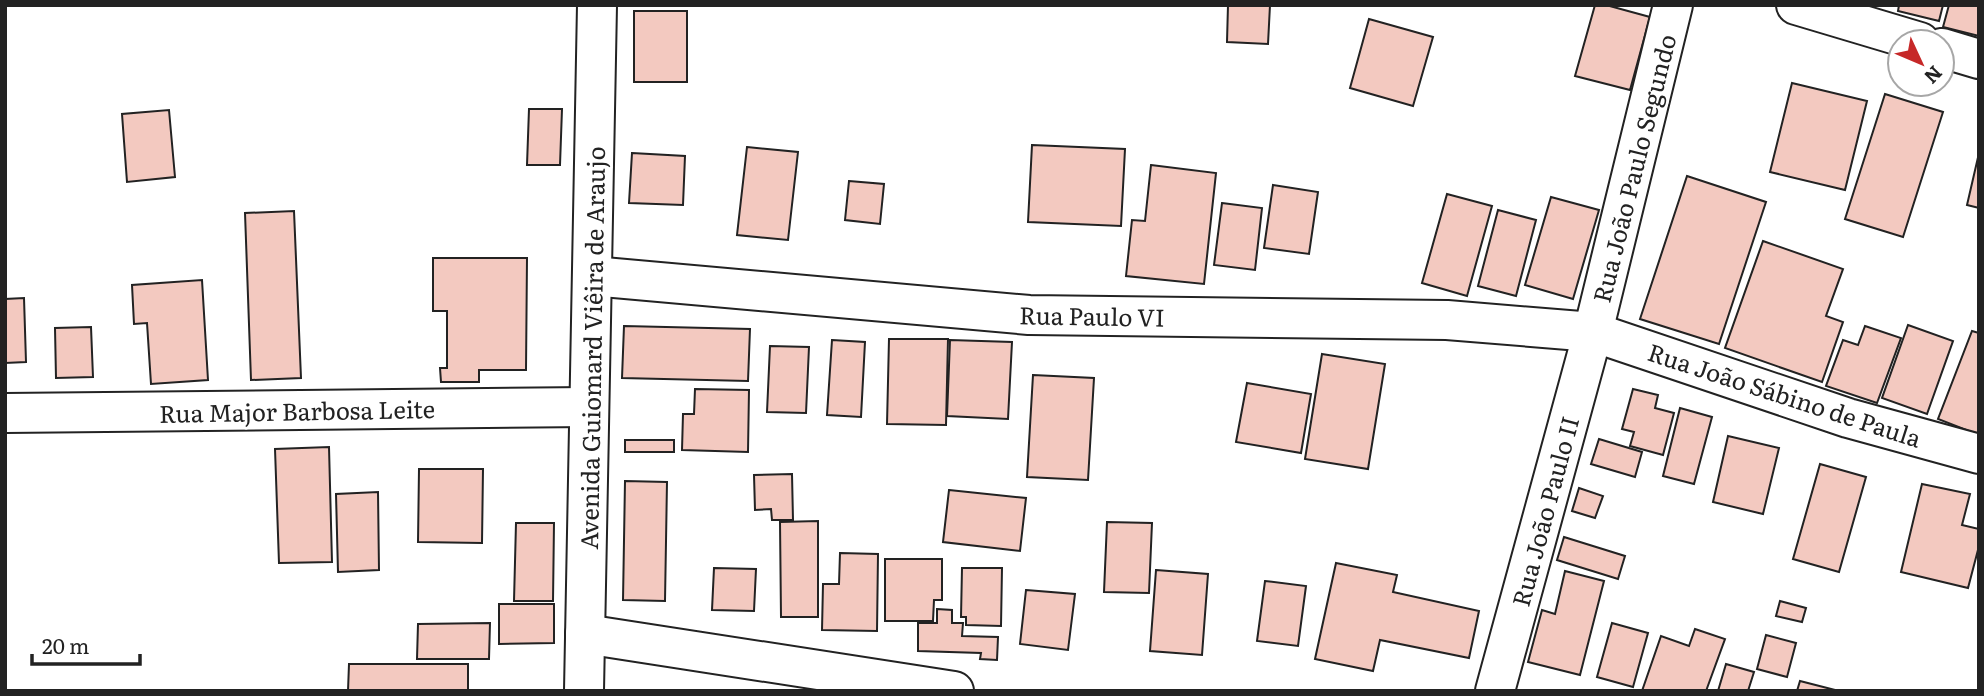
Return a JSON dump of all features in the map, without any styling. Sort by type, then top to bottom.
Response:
[{"type":"street","name":"Avenida Guiomard Viêira de Araujo","points":[[584,691],[597,5]]},
{"type":"street","name":"Rua João Paulo Segundo","points":[[1592,332],[1673,5]]},
{"type":"street","points":[[1796,5],[1886,32]]},
{"type":"street","points":[[1956,53],[1979,60]]},
{"type":"street","name":"Rua Paulo VI","points":[[592,276],[1028,315],[1447,320],[1592,332]]},
{"type":"street","name":"Rua João Sábino de Paula","points":[[1592,332],[1848,418],[1979,454]]},
{"type":"street","name":"Rua João Paulo II","points":[[1494,691],[1592,332]]},
{"type":"street","name":"Rua Major Barbosa Leite","points":[[5,413],[589,407]]},
{"type":"street","points":[[585,634],[954,691]]},
{"type":"building","points":[[1228,5],[1270,5],[1268,44],[1227,42]]},
{"type":"building","points":[[1595,5],[1606,5],[1650,17],[1630,90],[1575,76]]},
{"type":"building","points":[[1899,5],[1943,5],[1939,21],[1898,11]]},
{"type":"building","points":[[1949,5],[1979,5],[1979,36],[1956,30],[1956,28],[1943,27]]},
{"type":"building","points":[[634,11],[687,11],[687,82],[634,82]]},
{"type":"building","points":[[1369,19],[1433,37],[1413,106],[1350,88]]},
{"type":"building","points":[[1792,83],[1867,101],[1845,190],[1770,172]]},
{"type":"building","points":[[1885,94],[1886,98],[1898,98],[1943,112],[1903,237],[1845,219]]},
{"type":"building","points":[[529,109],[562,109],[560,165],[527,165]]},
{"type":"building","points":[[169,110],[175,177],[127,182],[122,114]]},
{"type":"building","points":[[1032,145],[1125,149],[1121,226],[1028,222]]},
{"type":"building","points":[[747,147],[798,152],[788,240],[737,235]]},
{"type":"building","points":[[632,153],[685,156],[683,205],[629,203]]},
{"type":"building","points":[[1979,153],[1979,208],[1967,205]]},
{"type":"building","points":[[1151,165],[1216,173],[1204,284],[1126,276],[1132,220],[1145,221]]},
{"type":"building","points":[[1687,176],[1766,202],[1719,344],[1640,319]]},
{"type":"building","points":[[849,181],[884,184],[880,224],[845,220]]},
{"type":"building","points":[[1273,185],[1318,192],[1309,254],[1264,248]]},
{"type":"building","points":[[1447,194],[1492,206],[1467,296],[1422,283]]},
{"type":"building","points":[[1551,197],[1599,210],[1573,299],[1525,285]]},
{"type":"building","points":[[1222,203],[1262,208],[1255,270],[1214,265]]},
{"type":"building","points":[[1498,210],[1536,220],[1516,296],[1478,286]]},
{"type":"building","points":[[294,211],[301,378],[251,380],[245,213]]},
{"type":"building","points":[[1763,241],[1843,269],[1826,316],[1843,322],[1822,382],[1725,348]]},
{"type":"building","points":[[433,258],[527,258],[526,370],[479,370],[479,382],[441,382],[440,368],[447,368],[447,311],[433,311]]},
{"type":"building","points":[[202,280],[208,380],[151,384],[147,323],[134,324],[132,285]]},
{"type":"building","points":[[24,298],[26,362],[5,363],[5,299]]},
{"type":"building","points":[[1908,325],[1953,341],[1927,414],[1882,398]]},
{"type":"building","points":[[624,326],[750,329],[748,381],[622,378]]},
{"type":"building","points":[[1865,326],[1901,338],[1877,403],[1826,386],[1843,340],[1858,345]]},
{"type":"building","points":[[91,327],[93,377],[56,378],[55,328]]},
{"type":"building","points":[[1972,331],[1979,333],[1979,435],[1938,419]]},
{"type":"building","points":[[889,339],[948,339],[946,425],[887,424]]},
{"type":"building","points":[[832,340],[865,342],[861,417],[827,415]]},
{"type":"building","points":[[950,340],[1012,342],[1008,419],[947,416]]},
{"type":"building","points":[[770,346],[809,347],[806,413],[767,412]]},
{"type":"building","points":[[1322,354],[1385,364],[1368,469],[1305,459]]},
{"type":"building","points":[[1033,375],[1094,378],[1088,480],[1027,477]]},
{"type":"building","points":[[1247,383],[1311,394],[1301,453],[1236,442]]},
{"type":"building","points":[[695,389],[749,390],[748,452],[682,450],[683,414],[694,414]]},
{"type":"building","points":[[1633,389],[1658,395],[1655,408],[1674,413],[1663,455],[1630,446],[1634,432],[1622,429]]},
{"type":"building","points":[[1680,408],[1712,417],[1694,484],[1663,476]]},
{"type":"building","points":[[1728,436],[1779,448],[1763,514],[1713,502]]},
{"type":"building","points":[[1599,439],[1642,452],[1635,477],[1591,464]]},
{"type":"building","points":[[625,440],[674,440],[674,452],[625,452]]},
{"type":"building","points":[[329,447],[332,562],[279,563],[275,449]]},
{"type":"building","points":[[1820,464],[1866,477],[1839,572],[1793,559]]},
{"type":"building","points":[[419,469],[483,469],[482,543],[418,542]]},
{"type":"building","points":[[792,474],[793,520],[772,520],[771,509],[755,510],[754,475]]},
{"type":"building","points":[[625,481],[667,482],[665,601],[623,600]]},
{"type":"building","points":[[1922,484],[1970,494],[1962,525],[1979,529],[1979,546],[1968,588],[1901,572]]},
{"type":"building","points":[[1579,488],[1603,496],[1595,518],[1572,511]]},
{"type":"building","points":[[949,490],[1026,498],[1020,551],[943,542]]},
{"type":"building","points":[[378,492],[379,570],[338,572],[336,494]]},
{"type":"building","points":[[818,521],[818,617],[781,617],[780,522]]},
{"type":"building","points":[[1107,522],[1152,523],[1149,593],[1104,592]]},
{"type":"building","points":[[516,523],[554,523],[553,601],[514,601]]},
{"type":"building","points":[[1564,537],[1625,556],[1618,579],[1557,560]]},
{"type":"building","points":[[840,553],[878,554],[877,631],[822,630],[823,584],[839,584]]},
{"type":"building","points":[[885,559],[942,559],[942,600],[934,600],[933,621],[885,621]]},
{"type":"building","points":[[1336,563],[1397,575],[1393,592],[1479,611],[1469,658],[1380,640],[1373,671],[1315,659]]},
{"type":"building","points":[[714,568],[756,569],[754,611],[712,610]]},
{"type":"building","points":[[962,568],[1002,568],[1001,626],[966,625],[966,617],[961,617]]},
{"type":"building","points":[[1156,570],[1208,574],[1202,655],[1150,651]]},
{"type":"building","points":[[1565,571],[1604,581],[1580,675],[1528,662],[1542,610],[1555,614]]},
{"type":"building","points":[[1265,581],[1306,586],[1298,646],[1257,641]]},
{"type":"building","points":[[1026,590],[1075,594],[1068,650],[1020,644]]},
{"type":"building","points":[[1780,601],[1806,608],[1802,622],[1776,616]]},
{"type":"building","points":[[499,604],[554,604],[554,643],[499,644]]},
{"type":"building","points":[[937,609],[952,610],[952,623],[963,623],[962,636],[998,637],[997,660],[980,659],[981,653],[918,651],[918,623],[937,623]]},
{"type":"building","points":[[490,623],[489,659],[417,659],[418,624]]},
{"type":"building","points":[[1612,623],[1648,633],[1633,687],[1597,677]]},
{"type":"building","points":[[1695,629],[1725,639],[1706,691],[1642,691],[1661,636],[1689,646]]},
{"type":"building","points":[[1766,635],[1796,643],[1787,677],[1757,669]]},
{"type":"building","points":[[349,664],[468,664],[468,691],[348,691]]},
{"type":"building","points":[[1726,664],[1754,672],[1748,691],[1718,691]]},
{"type":"building","points":[[1800,681],[1839,691],[1797,691]]}]
